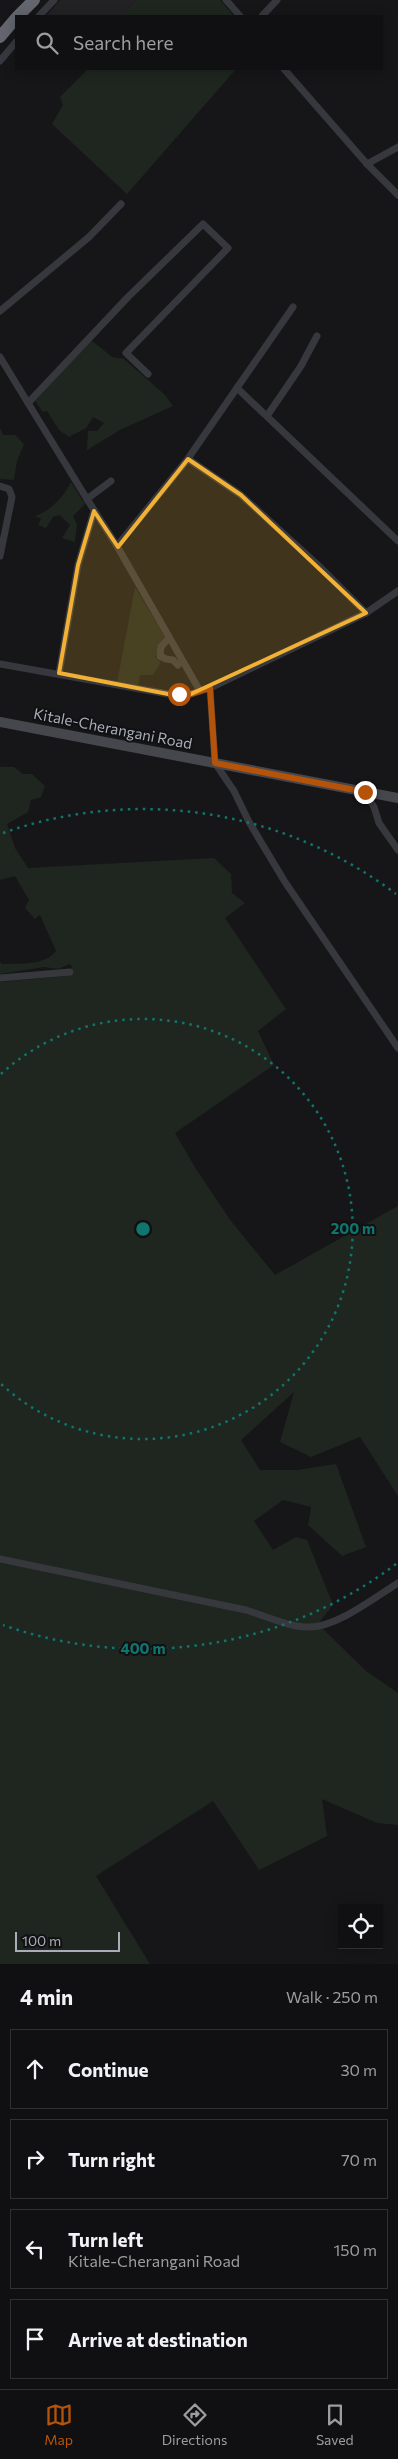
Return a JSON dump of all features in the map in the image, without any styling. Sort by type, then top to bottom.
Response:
[{"type":"highway","points":[[19,15],[34,0]]},
{"type":"highway","points":[[0,37],[15,19]]},
{"type":"main road","name":"Kitale-Cherangani Road","points":[[0,722],[398,798]]},
{"type":"street","points":[[40,15],[54,0]]},
{"type":"street","points":[[226,0],[239,15]]},
{"type":"street","points":[[263,15],[277,0]]},
{"type":"street","points":[[0,61],[15,43]]},
{"type":"street","points":[[285,70],[367,164],[398,195]]},
{"type":"street","points":[[367,164],[398,147]]},
{"type":"street","points":[[0,311],[90,237],[121,204]]},
{"type":"street","points":[[28,403],[128,296],[203,224],[228,248],[126,353],[148,374]]},
{"type":"street","points":[[117,546],[188,459],[293,307]]},
{"type":"street","points":[[267,416],[301,366],[317,336]]},
{"type":"street","points":[[0,361],[117,546],[200,691]]},
{"type":"street","points":[[237,388],[398,541]]},
{"type":"street","points":[[188,459],[241,495],[306,553],[366,613]]},
{"type":"street","points":[[87,499],[111,481]]},
{"type":"street","points":[[0,486],[9,490],[12,497],[0,556]]},
{"type":"street","points":[[59,674],[78,565],[94,511]]},
{"type":"street","points":[[0,664],[168,694],[191,694],[210,688],[366,613],[398,591]]},
{"type":"street","points":[[169,638],[161,647],[160,656],[173,660],[178,665]]},
{"type":"street","points":[[210,688],[215,763],[234,791],[249,822],[286,882],[398,1048]]},
{"type":"street","points":[[365,792],[374,807],[379,822],[398,850]]},
{"type":"street","points":[[0,978],[70,972]]},
{"type":"street","points":[[0,1559],[246,1610],[282,1622],[309,1627],[329,1624],[398,1583]]},
{"type":"highlighted area","points":[[188,459],[241,495],[366,613],[191,694],[168,694],[59,673],[78,565],[94,511],[118,547]]},
{"type":"shaded area","points":[[60,0],[136,0],[121,15],[47,15]]},
{"type":"shaded area","points":[[136,0],[220,0],[233,15],[121,15]]},
{"type":"shaded area","points":[[87,70],[235,70],[127,194],[52,124],[63,105],[60,97]]},
{"type":"shaded area","points":[[91,340],[112,357],[124,359],[165,395],[173,406],[120,430],[87,450],[88,431],[97,431],[104,423],[93,417],[86,428],[69,437],[59,430],[47,411],[43,412],[35,401]]},
{"type":"shaded area","points":[[0,428],[3,435],[15,435],[24,444],[17,461],[14,480],[0,479]]},
{"type":"shaded area","points":[[71,482],[85,504],[73,516],[77,524],[75,542],[62,538],[70,525],[60,515],[53,517],[46,528],[38,525],[41,519],[35,516],[46,511],[56,502],[65,493]]},
{"type":"shaded area","points":[[135,587],[165,637],[155,657],[161,662],[153,675],[140,675],[138,685],[117,683]]},
{"type":"shaded area","points":[[0,767],[14,767],[23,774],[32,774],[45,786],[41,797],[31,800],[28,812],[7,824],[15,848],[28,868],[214,858],[231,874],[232,893],[245,903],[225,918],[286,1009],[258,1031],[274,1065],[175,1133],[196,1169],[231,1221],[275,1275],[398,1206],[398,1496],[360,1437],[311,1457],[280,1442],[294,1392],[241,1440],[260,1470],[297,1470],[336,1464],[366,1547],[342,1556],[308,1525],[311,1507],[283,1500],[254,1521],[273,1550],[296,1537],[307,1540],[333,1605],[318,1624],[366,1671],[398,1693],[398,1825],[377,1823],[322,1799],[327,1836],[259,1870],[213,1801],[96,1876],[150,1964],[0,1964],[0,982],[65,976],[74,972],[70,964],[58,969],[44,967],[0,974],[0,962],[2,964],[39,961],[51,956],[56,951],[40,915],[35,919],[25,908],[29,900],[15,876],[0,880]]},
{"type":"route","points":[[179,694],[191,694],[210,688],[215,763],[365,792]]}]
